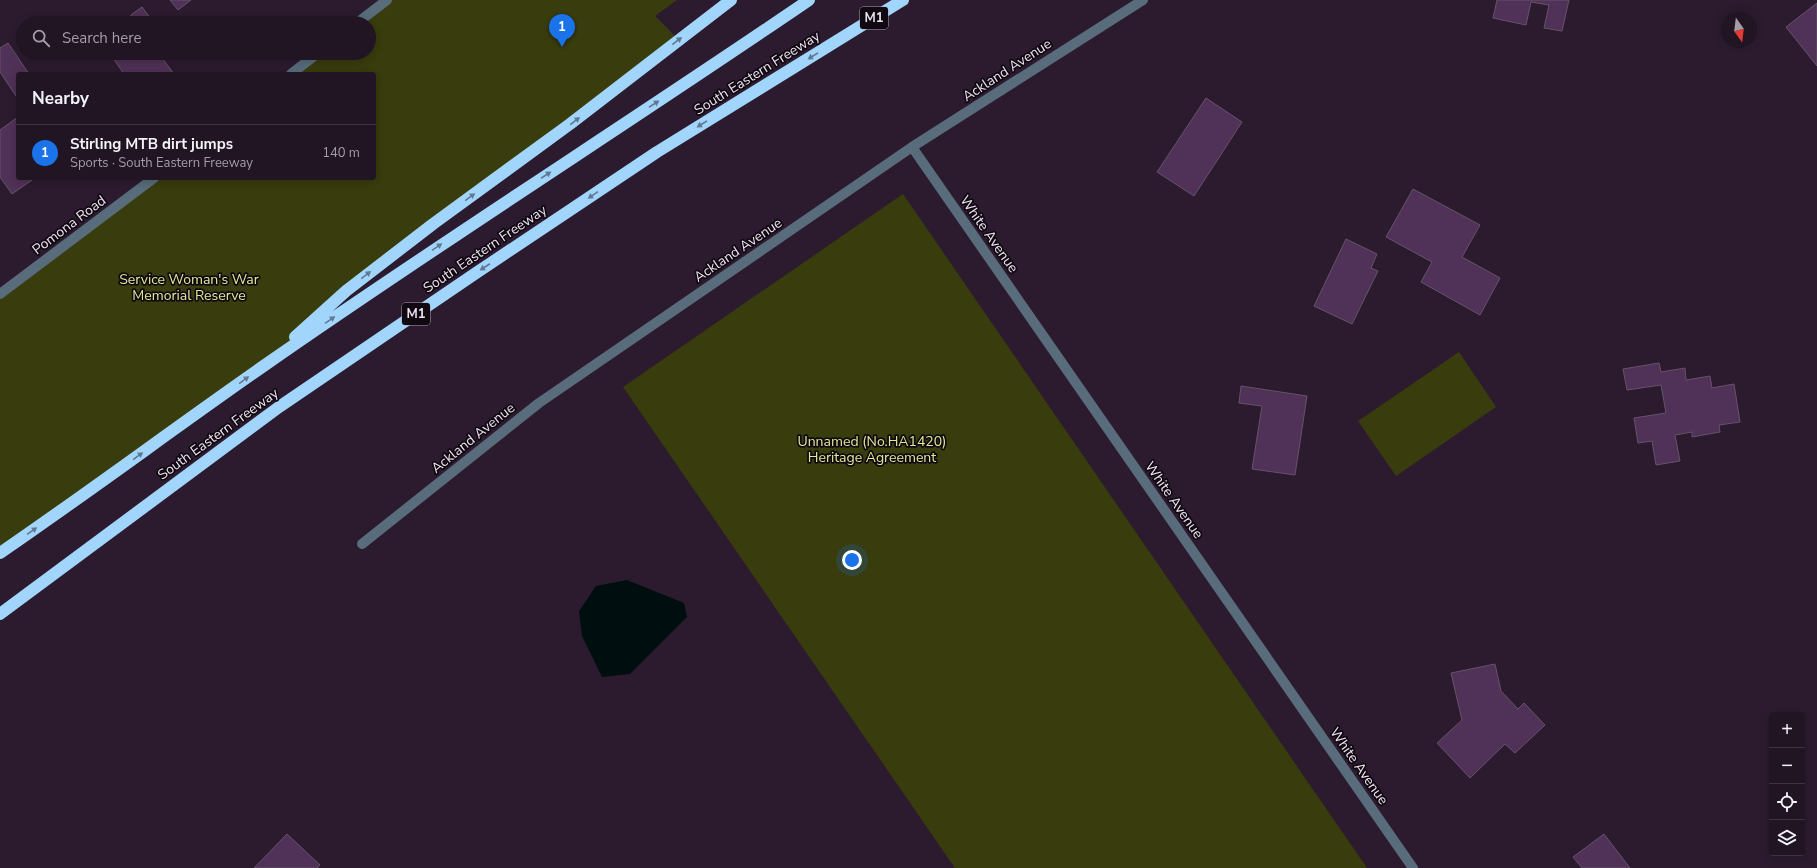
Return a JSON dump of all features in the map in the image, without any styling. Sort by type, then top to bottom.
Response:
[{"type":"highway","points":[[263,366],[346,291],[433,224],[570,124],[731,0]]},
{"type":"highway","name":"South Eastern Freeway","points":[[0,553],[72,504],[263,366],[472,223],[710,68],[809,0]]},
{"type":"highway","name":"South Eastern Freeway","points":[[0,614],[279,407],[476,273],[657,152],[903,0]]},
{"type":"street","points":[[366,16],[387,0]]},
{"type":"street","name":"Ackland Avenue","points":[[362,544],[539,403],[912,147],[1143,0]]},
{"type":"street","points":[[294,72],[309,60]]},
{"type":"street","name":"White Avenue","points":[[912,147],[1413,868]]},
{"type":"street","name":"Pomona Road","points":[[0,294],[151,180]]},
{"type":"green space","name":"Service Woman's War Memorial Reserve","points":[[387,0],[677,0],[655,16],[679,40],[433,224],[263,366],[0,553],[0,294],[151,180],[376,180],[376,72],[294,72],[309,60],[376,60],[376,16],[366,16]]},
{"type":"green space","name":"Unnamed (No.HA1420) Heritage Agreement","points":[[903,194],[1367,868],[955,868],[623,387]]},
{"type":"green space","points":[[1459,352],[1496,407],[1396,476],[1358,421]]},
{"type":"shaded area","points":[[627,580],[684,603],[687,617],[630,674],[602,677],[582,636],[579,611],[596,586]]},
{"type":"building","points":[[170,0],[191,0],[178,10]]},
{"type":"building","points":[[1497,0],[1569,0],[1562,31],[1544,28],[1549,5],[1531,2],[1526,25],[1493,18]]},
{"type":"building","points":[[1817,3],[1817,66],[1786,27]]},
{"type":"building","points":[[142,7],[149,16],[131,16]]},
{"type":"building","points":[[8,43],[16,55],[16,60],[20,60],[28,72],[16,72],[16,96],[0,72],[0,48]]},
{"type":"building","points":[[114,60],[164,60],[172,72],[123,72]]},
{"type":"building","points":[[1206,98],[1242,122],[1194,196],[1157,172]]},
{"type":"building","points":[[16,118],[16,180],[32,180],[12,194],[0,177],[0,130]]},
{"type":"building","points":[[1413,189],[1480,225],[1462,257],[1500,278],[1480,315],[1421,282],[1432,262],[1386,237]]},
{"type":"building","points":[[1346,239],[1377,254],[1371,268],[1378,271],[1352,324],[1314,306]]},
{"type":"building","points":[[1659,363],[1661,372],[1685,368],[1686,380],[1710,376],[1712,388],[1734,384],[1740,422],[1719,425],[1720,432],[1692,437],[1692,432],[1675,435],[1680,461],[1656,465],[1652,441],[1638,443],[1634,418],[1666,413],[1661,385],[1627,390],[1623,369]]},
{"type":"building","points":[[1241,386],[1307,396],[1295,475],[1252,469],[1262,406],[1239,403]]},
{"type":"building","points":[[1495,664],[1501,691],[1518,709],[1524,703],[1545,725],[1515,753],[1505,744],[1470,778],[1437,743],[1462,720],[1451,673]]},
{"type":"building","points":[[287,834],[320,865],[317,868],[254,868]]},
{"type":"building","points":[[1604,834],[1630,868],[1582,868],[1573,857]]},
{"type":"place","name":"Stirling MTB dirt jumps","points":[[562,47]]}]
